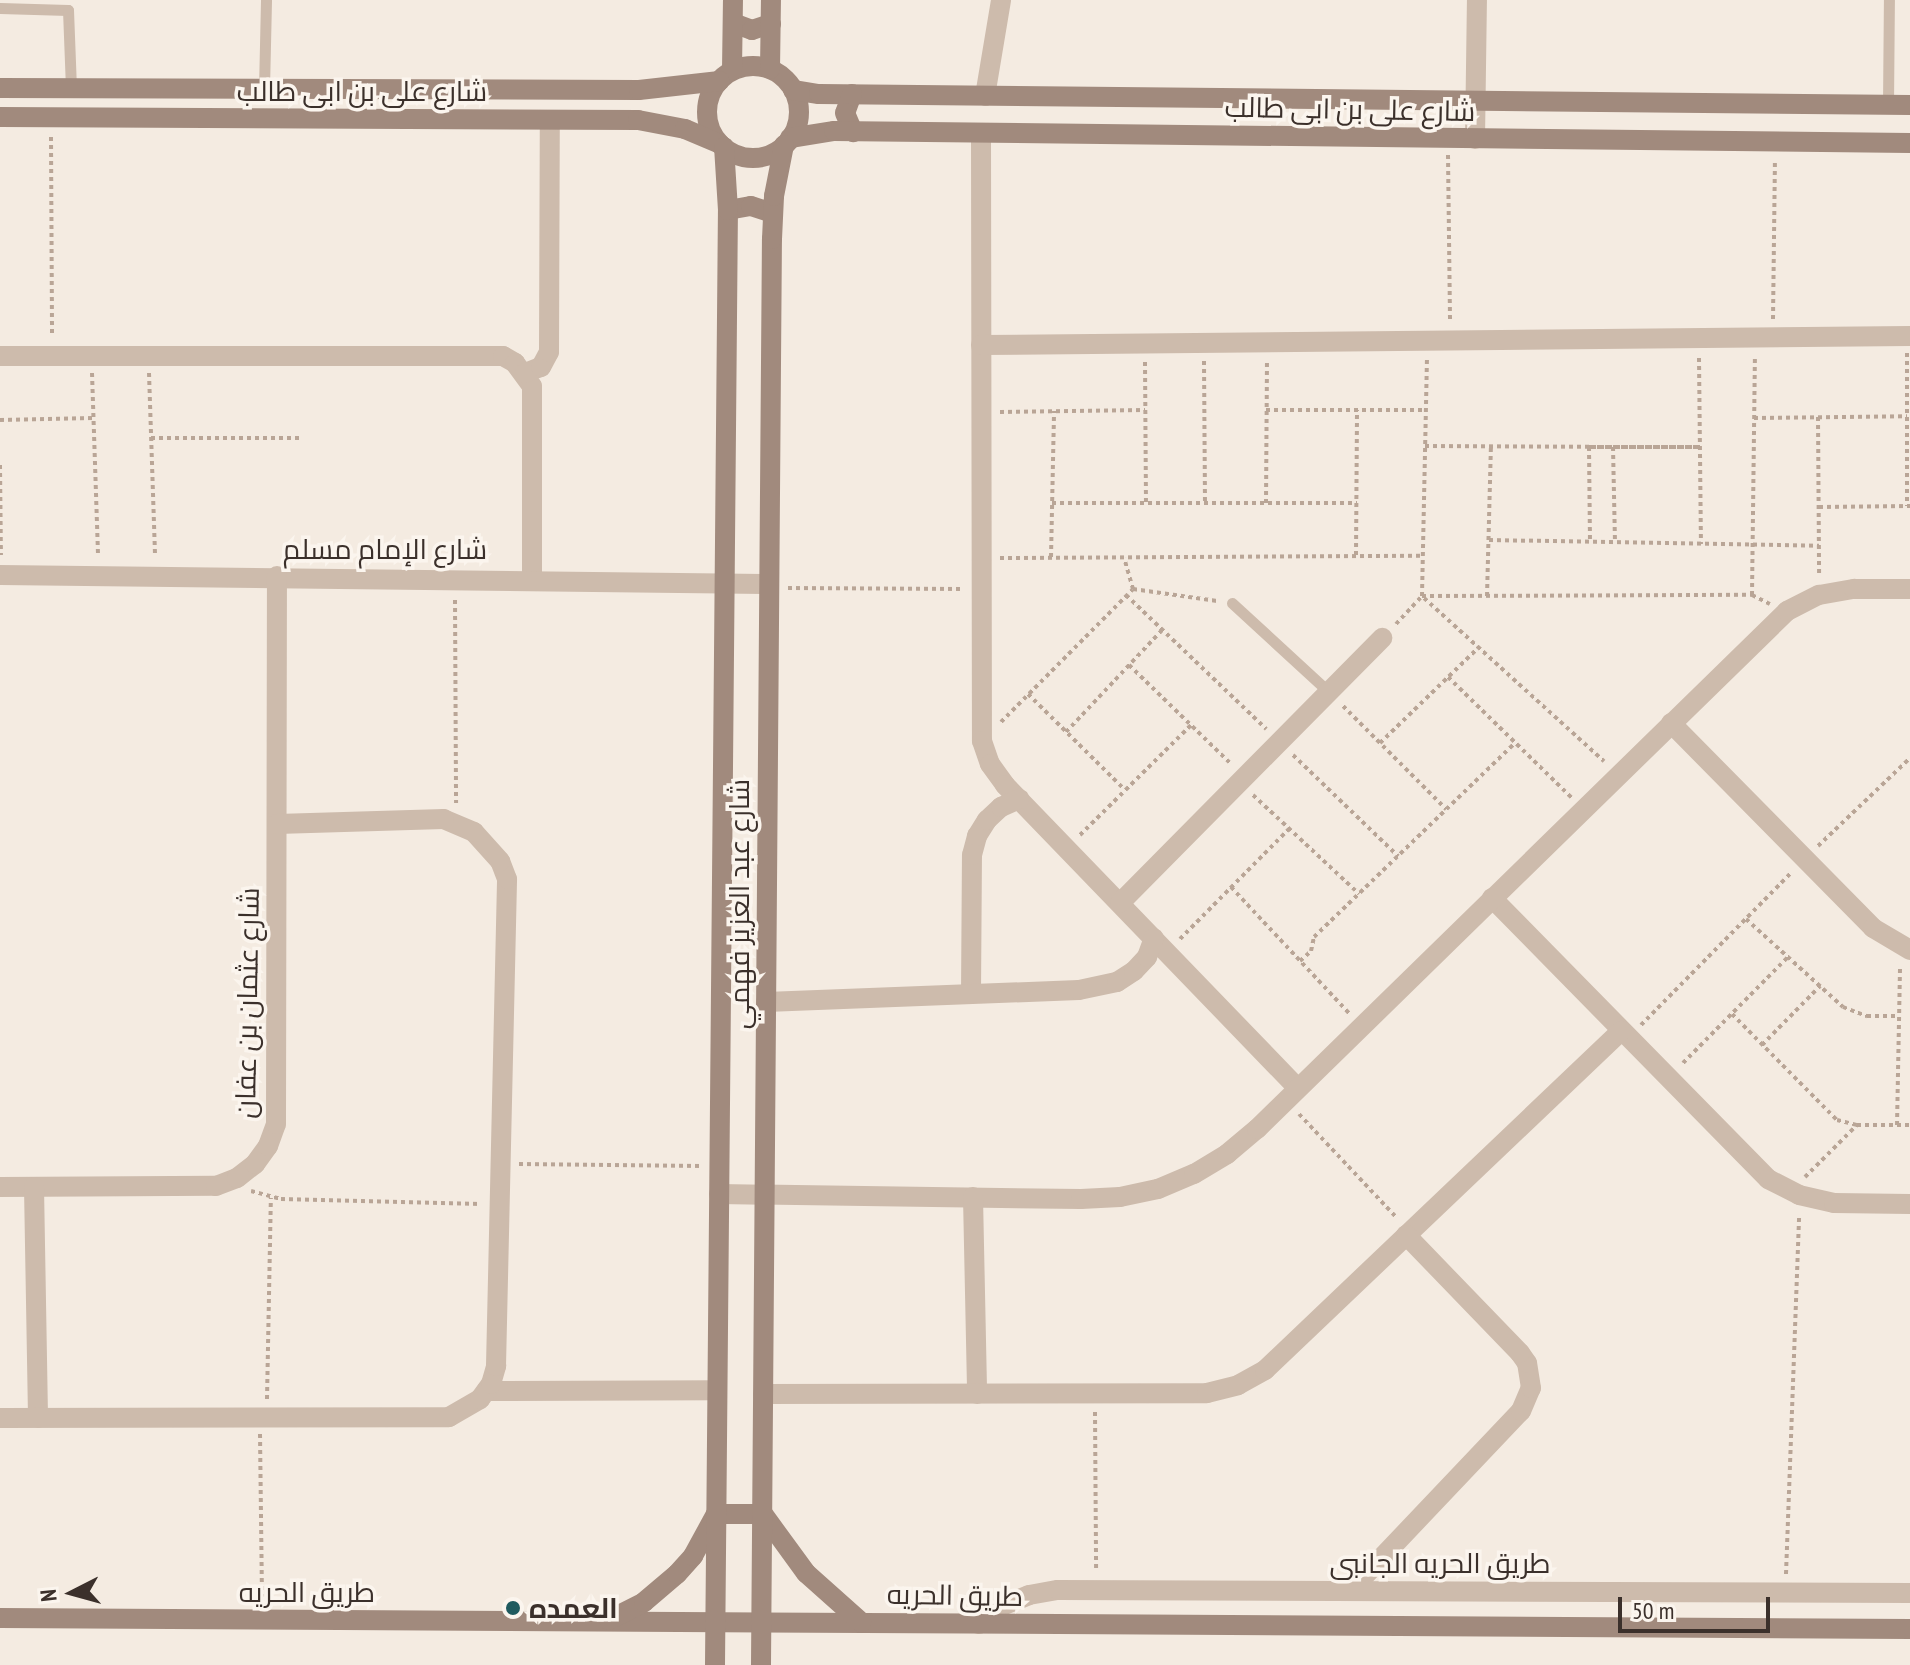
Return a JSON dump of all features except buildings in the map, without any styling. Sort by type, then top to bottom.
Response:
[{"type":"street","points":[[726,76],[733,0]]},
{"type":"street","points":[[770,69],[771,0]]},
{"type":"street","points":[[985,96],[1001,0]]},
{"type":"street","points":[[1475,139],[1477,0]]},
{"type":"street","points":[[733,23],[752,30],[771,24]]},
{"type":"street","points":[[751,66],[770,69],[793,90],[798,120],[787,142],[765,156],[754,158],[722,146],[708,124],[712,90],[726,76],[751,66]]},
{"type":"street","name":"شارع على بن ابى طالب","points":[[0,88],[639,90],[726,76]]},
{"type":"street","points":[[174,88],[175,118]]},
{"type":"street","points":[[638,120],[643,102],[639,90]]},
{"type":"street","name":"شارع على بن ابى طالب","points":[[793,90],[985,96],[1910,105]]},
{"type":"street","points":[[852,94],[845,113],[853,132]]},
{"type":"street","name":"شارع على بن ابى طالب","points":[[0,117],[638,120],[685,129],[722,146]]},
{"type":"street","points":[[525,373],[541,367],[549,352],[550,120]]},
{"type":"street","name":"شارع على بن ابى طالب","points":[[787,142],[816,132],[853,132],[1910,143]]},
{"type":"street","points":[[981,133],[982,741],[990,764],[1019,799],[1161,945],[1292,1094]]},
{"type":"street","name":"شارع عبد العزيز فهمي","points":[[761,1665],[772,213],[787,142]]},
{"type":"street","name":"شارع عبد العزيز فهمي","points":[[715,1665],[728,210],[722,146]]},
{"type":"street","points":[[728,210],[751,206],[772,213]]},
{"type":"street","points":[[981,345],[1908,336]]},
{"type":"street","points":[[0,356],[489,354],[515,363],[525,373],[533,400],[532,578]]},
{"type":"street","name":"شارع الإمام مسلم","points":[[1,575],[532,578],[769,586]]},
{"type":"street","name":"شارع عثمان بن عفان","points":[[237,1178],[255,1164],[268,1146],[276,1124],[277,576]]},
{"type":"street","points":[[719,1194],[1120,1197],[1158,1189],[1194,1174],[1227,1154],[1292,1094],[1787,611],[1819,595],[1854,589],[1910,589]]},
{"type":"street","points":[[1120,903],[1382,638]]},
{"type":"street","points":[[1671,723],[1873,928],[1905,948]]},
{"type":"street","points":[[971,994],[972,855],[977,836],[987,820],[1019,799]]},
{"type":"street","points":[[0,1418],[449,1417],[466,1411],[486,1391],[496,1366],[507,879],[489,845],[456,823],[444,819],[277,824]]},
{"type":"street","points":[[1492,898],[1742,1156],[1768,1179],[1795,1193],[1834,1203],[1910,1204]]},
{"type":"street","points":[[766,1002],[1079,990],[1117,982],[1134,971],[1161,945]]},
{"type":"street","points":[[763,1394],[1207,1393],[1238,1385],[1265,1370],[1624,1035]]},
{"type":"street","points":[[0,1187],[193,1188],[216,1186],[237,1178]]},
{"type":"street","points":[[34,1187],[38,1418]]},
{"type":"street","points":[[973,1197],[977,1394]]},
{"type":"street","points":[[1350,1591],[1521,1411],[1531,1388],[1527,1363],[1520,1353],[1408,1234]]},
{"type":"street","points":[[486,1391],[717,1390]]},
{"type":"street","points":[[606,1622],[644,1602],[677,1574],[693,1556],[716,1514],[763,1514],[806,1573],[861,1622]]},
{"type":"street","name":"طريق الحريه الجانبى","points":[[979,1624],[1002,1606],[1029,1595],[1058,1590],[1910,1593]]},
{"type":"street","name":"طريق الحريه","points":[[0,1618],[1910,1629]]},
{"type":"lane","points":[[264,89],[266,0]]},
{"type":"lane","points":[[1888,105],[1889,0]]},
{"type":"lane","points":[[0,8],[68,10],[71,88]]},
{"type":"lane","points":[[1232,603],[1330,693]]},
{"type":"path","points":[[51,117],[52,355]]},
{"type":"path","points":[[1448,138],[1450,341]]},
{"type":"path","points":[[1752,595],[1754,418],[1764,338],[1776,142]]},
{"type":"path","points":[[1819,507],[1909,506],[1908,336]]},
{"type":"path","points":[[1699,338],[1701,544]]},
{"type":"path","points":[[1382,638],[1422,596],[1427,341]]},
{"type":"path","points":[[1266,503],[1267,342]]},
{"type":"path","points":[[1145,343],[1146,503]]},
{"type":"path","points":[[1204,343],[1205,503]]},
{"type":"path","points":[[91,355],[98,575]]},
{"type":"path","points":[[149,355],[156,575]]},
{"type":"path","points":[[981,413],[1145,410]]},
{"type":"path","points":[[1266,410],[1426,410]]},
{"type":"path","points":[[1356,556],[1357,410]]},
{"type":"path","points":[[1051,558],[1054,411]]},
{"type":"path","points":[[1754,418],[1907,416]]},
{"type":"path","points":[[1818,417],[1819,595]]},
{"type":"path","points":[[0,420],[93,418]]},
{"type":"path","points":[[151,438],[299,438]]},
{"type":"path","points":[[1425,446],[1700,447]]},
{"type":"path","points":[[1487,596],[1491,446]]},
{"type":"path","points":[[1589,447],[1590,542]]},
{"type":"path","points":[[1613,447],[1615,542]]},
{"type":"path","points":[[0,465],[1,575]]},
{"type":"path","points":[[1052,503],[1357,503]]},
{"type":"path","points":[[1489,540],[1819,546]]},
{"type":"path","points":[[982,558],[1423,556]]},
{"type":"path","points":[[1124,558],[1133,589]]},
{"type":"path","points":[[455,578],[456,823]]},
{"type":"path","points":[[769,586],[982,589]]},
{"type":"path","points":[[982,741],[1133,589],[1232,603]]},
{"type":"path","points":[[1126,595],[1398,856]]},
{"type":"path","points":[[1422,596],[1752,595],[1787,611]]},
{"type":"path","points":[[1422,596],[1618,774]]},
{"type":"path","points":[[1066,732],[1162,630]]},
{"type":"path","points":[[1380,743],[1479,647]]},
{"type":"path","points":[[1129,665],[1191,725],[1289,829],[1359,894]]},
{"type":"path","points":[[1448,677],[1582,809]]},
{"type":"path","points":[[1330,693],[1446,809]]},
{"type":"path","points":[[1028,694],[1125,790]]},
{"type":"path","points":[[1067,848],[1191,725]]},
{"type":"path","points":[[1300,961],[1311,951],[1314,937],[1515,743]]},
{"type":"path","points":[[1624,1035],[1910,758]]},
{"type":"path","points":[[1161,945],[1231,887],[1289,829]]},
{"type":"path","points":[[1231,887],[1361,1026]]},
{"type":"path","points":[[1746,919],[1843,1007],[1867,1016],[1899,1016]]},
{"type":"path","points":[[1897,1125],[1899,1016],[1905,948]]},
{"type":"path","points":[[1667,1079],[1788,957]]},
{"type":"path","points":[[1762,1045],[1820,986]]},
{"type":"path","points":[[1732,1014],[1837,1120],[1857,1125],[1910,1125]]},
{"type":"path","points":[[1292,1094],[1408,1234]]},
{"type":"path","points":[[1785,1592],[1795,1193],[1857,1125]]},
{"type":"path","points":[[500,1164],[719,1166]]},
{"type":"path","points":[[237,1178],[249,1190],[271,1198],[499,1204]]},
{"type":"path","points":[[262,1620],[271,1198]]},
{"type":"path","points":[[1095,1393],[1097,1590]]},
{"type":"place","name":"العمده","points":[[513,1608]]}]
